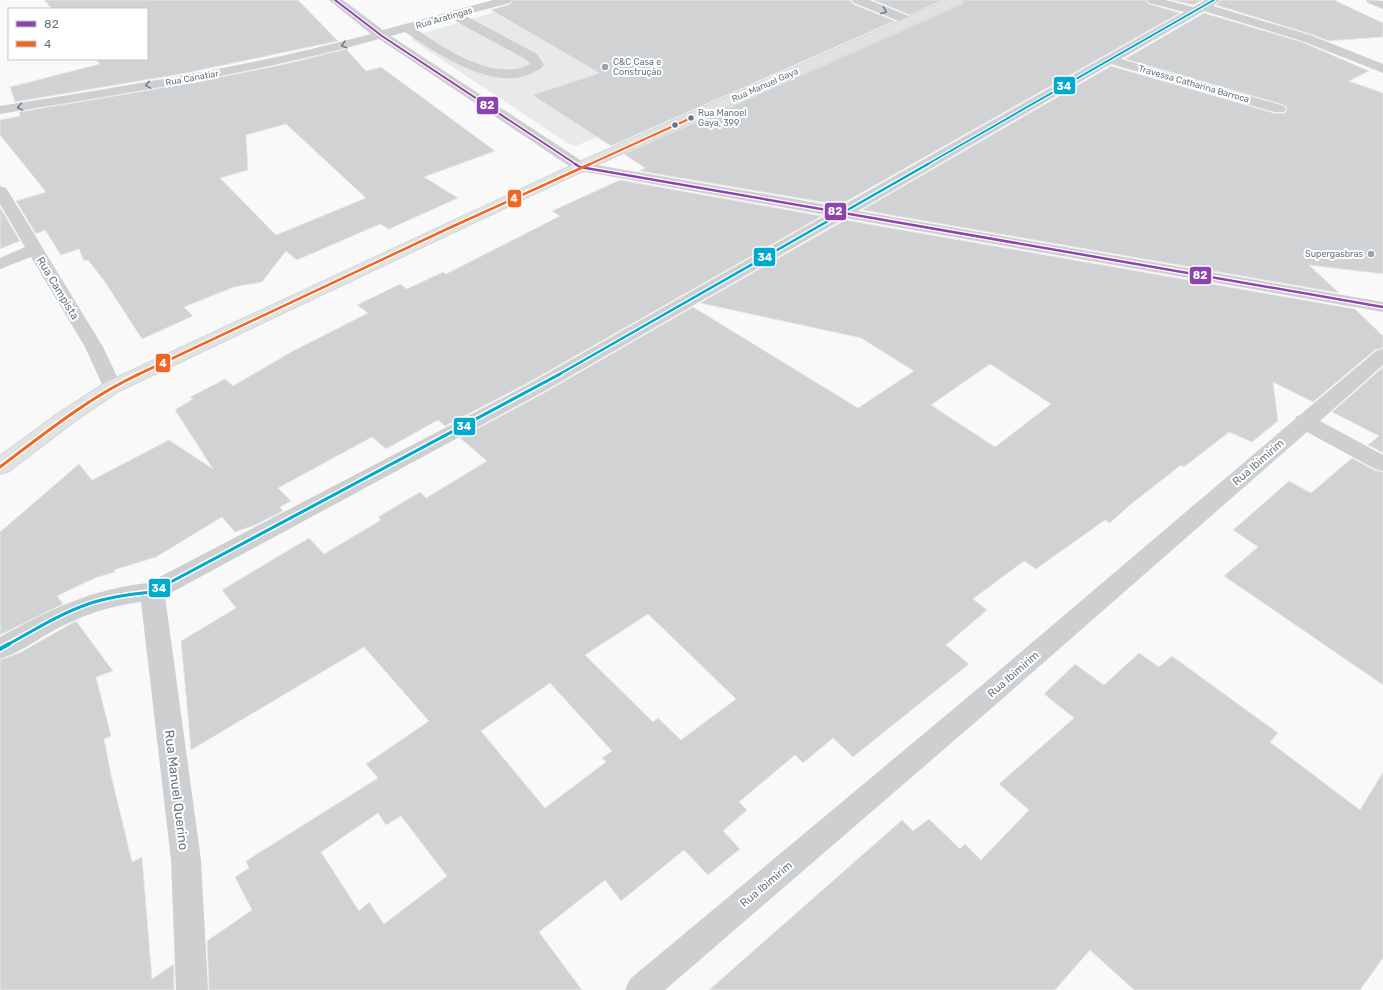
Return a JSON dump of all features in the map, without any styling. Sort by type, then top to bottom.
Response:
[{"type":"main road","name":"Rua Manuel Gaya","points":[[0,467],[64,419],[112,387],[580,167],[957,0]]},
{"type":"street","points":[[334,0],[382,36],[580,167],[1383,307]]},
{"type":"street","name":"Rua Aratingas","points":[[382,36],[506,0]]},
{"type":"street","points":[[858,0],[910,21]]},
{"type":"street","points":[[1153,0],[1203,6],[1306,38],[1383,69]]},
{"type":"street","points":[[1372,0],[1383,5]]},
{"type":"street","points":[[0,649],[55,619],[90,603],[124,595],[152,592],[534,389],[1108,59],[1203,6]]},
{"type":"street","points":[[407,28],[446,54],[487,71],[513,74],[526,71],[537,65],[536,61],[532,57],[454,15]]},
{"type":"street","name":"Rua Canatiar","points":[[0,110],[240,69],[312,54],[382,36]]},
{"type":"street","name":"Travessa Catharina Barroca","points":[[1108,59],[1279,109]]},
{"type":"street","name":"Rua Campista","points":[[0,191],[94,347],[112,387]]},
{"type":"street","points":[[0,264],[35,249]]},
{"type":"street","name":"Rua Ibimirim","points":[[641,990],[990,694],[1304,421],[1383,355]]},
{"type":"street","points":[[1304,421],[1383,464]]},
{"type":"street","name":"Rua Manuel Querino","points":[[152,592],[186,860],[192,990]]},
{"type":"shaded area","name":"C&C Casa e Construção","points":[[537,0],[835,0],[597,137],[576,146],[569,144],[412,40],[413,36]]},
{"type":"building","points":[[44,0],[298,0],[338,41],[186,73],[15,102],[10,87],[100,64],[96,60],[148,60],[148,8],[51,8]]},
{"type":"building","name":"C&C Casa e Construção","points":[[513,0],[851,0],[853,4],[895,21],[611,146],[532,95],[599,73],[491,10],[510,4]]},
{"type":"building","points":[[873,0],[943,0],[910,15]]},
{"type":"building","points":[[964,0],[1146,0],[1149,4],[1180,13],[840,205],[639,171],[645,168],[624,154],[962,4]]},
{"type":"building","points":[[1172,0],[1202,0],[1193,5]]},
{"type":"building","points":[[1221,0],[1334,0],[1383,23],[1383,37],[1329,41],[1216,5]]},
{"type":"building","points":[[1204,13],[1302,42],[1369,71],[1349,81],[1383,93],[1383,274],[1309,265],[1339,293],[862,210],[1111,66],[1274,113],[1285,113],[1287,108],[1284,105],[1125,59]]},
{"type":"building","points":[[346,49],[366,71],[381,67],[495,151],[424,177],[458,198],[389,229],[380,224],[297,260],[286,251],[262,282],[234,287],[184,307],[193,316],[142,339],[105,282],[88,260],[84,261],[79,249],[61,255],[45,230],[36,234],[16,201],[46,192],[0,135],[0,120],[20,116],[19,112],[191,83],[285,64]],"holes":[[[286,124],[366,198],[276,235],[220,178],[248,170],[246,135]]]},
{"type":"building","points":[[620,180],[822,216],[526,384],[445,426],[438,420],[386,449],[372,437],[278,488],[291,501],[280,507],[283,511],[255,525],[235,532],[222,517],[156,557],[114,570],[115,572],[95,578],[57,596],[63,604],[0,635],[0,532],[79,464],[92,480],[169,440],[213,469],[175,410],[193,399],[190,397],[225,379],[233,386],[293,351],[368,313],[357,305],[400,284],[407,289],[443,272],[446,274],[560,216],[552,211]]},
{"type":"building","points":[[0,207],[20,241],[0,249]]},
{"type":"building","points":[[845,220],[1355,309],[1383,336],[1383,348],[1375,350],[1313,402],[1273,382],[1278,421],[1252,442],[1229,432],[1184,467],[1181,465],[1131,504],[1110,523],[1105,520],[1036,569],[1024,561],[973,599],[987,610],[946,645],[969,664],[853,757],[833,738],[803,763],[795,755],[739,802],[747,810],[723,831],[740,849],[708,875],[684,850],[621,901],[605,880],[539,932],[582,990],[209,990],[207,941],[252,910],[235,877],[249,868],[246,861],[378,778],[366,764],[429,721],[364,647],[191,750],[181,641],[236,608],[222,590],[309,538],[324,554],[381,520],[378,517],[420,492],[426,498],[487,461],[460,438],[542,394],[693,307],[858,408],[914,371],[861,338],[700,303]],"holes":[[[990,364],[1051,404],[995,447],[931,405]],[[648,614],[736,699],[681,740],[658,718],[653,722],[585,655]],[[550,683],[612,751],[602,758],[606,762],[545,808],[481,731]],[[378,813],[386,825],[401,816],[447,876],[384,924],[369,902],[359,911],[321,852]]]},
{"type":"building","points":[[1383,367],[1383,453],[1368,445],[1379,436],[1332,412]]},
{"type":"building","points":[[1352,458],[1374,470],[1383,472],[1383,685],[1224,576],[1258,547],[1233,530],[1289,481],[1311,493]]},
{"type":"building","points":[[76,621],[113,671],[96,677],[111,736],[104,739],[132,862],[142,857],[152,979],[174,964],[174,990],[0,990],[0,660],[21,652]]},
{"type":"building","points":[[1139,653],[1159,667],[1172,656],[1278,733],[1270,742],[1360,810],[1383,772],[1383,958],[1360,990],[1134,990],[1090,950],[1055,990],[709,990],[902,820],[913,831],[929,819],[960,849],[965,844],[981,860],[1029,810],[999,784],[1074,718],[1044,694],[1075,664],[1104,685]]},
{"type":"transit line","name":"82","points":[[335,0],[382,36],[580,167],[1383,307]]},
{"type":"transit line","name":"34","points":[[0,649],[33,630],[79,607],[106,599],[152,592],[534,389],[1214,0]]},
{"type":"transit line","name":"4","points":[[0,467],[64,419],[112,387],[447,229],[691,118]]},
{"type":"place","name":"C&C Casa e Construção","points":[[605,67]]},
{"type":"place","name":"Rua Manoel Gaya, 399","points":[[691,118]]},
{"type":"place","name":"Supergasbras","points":[[1371,254]]}]
